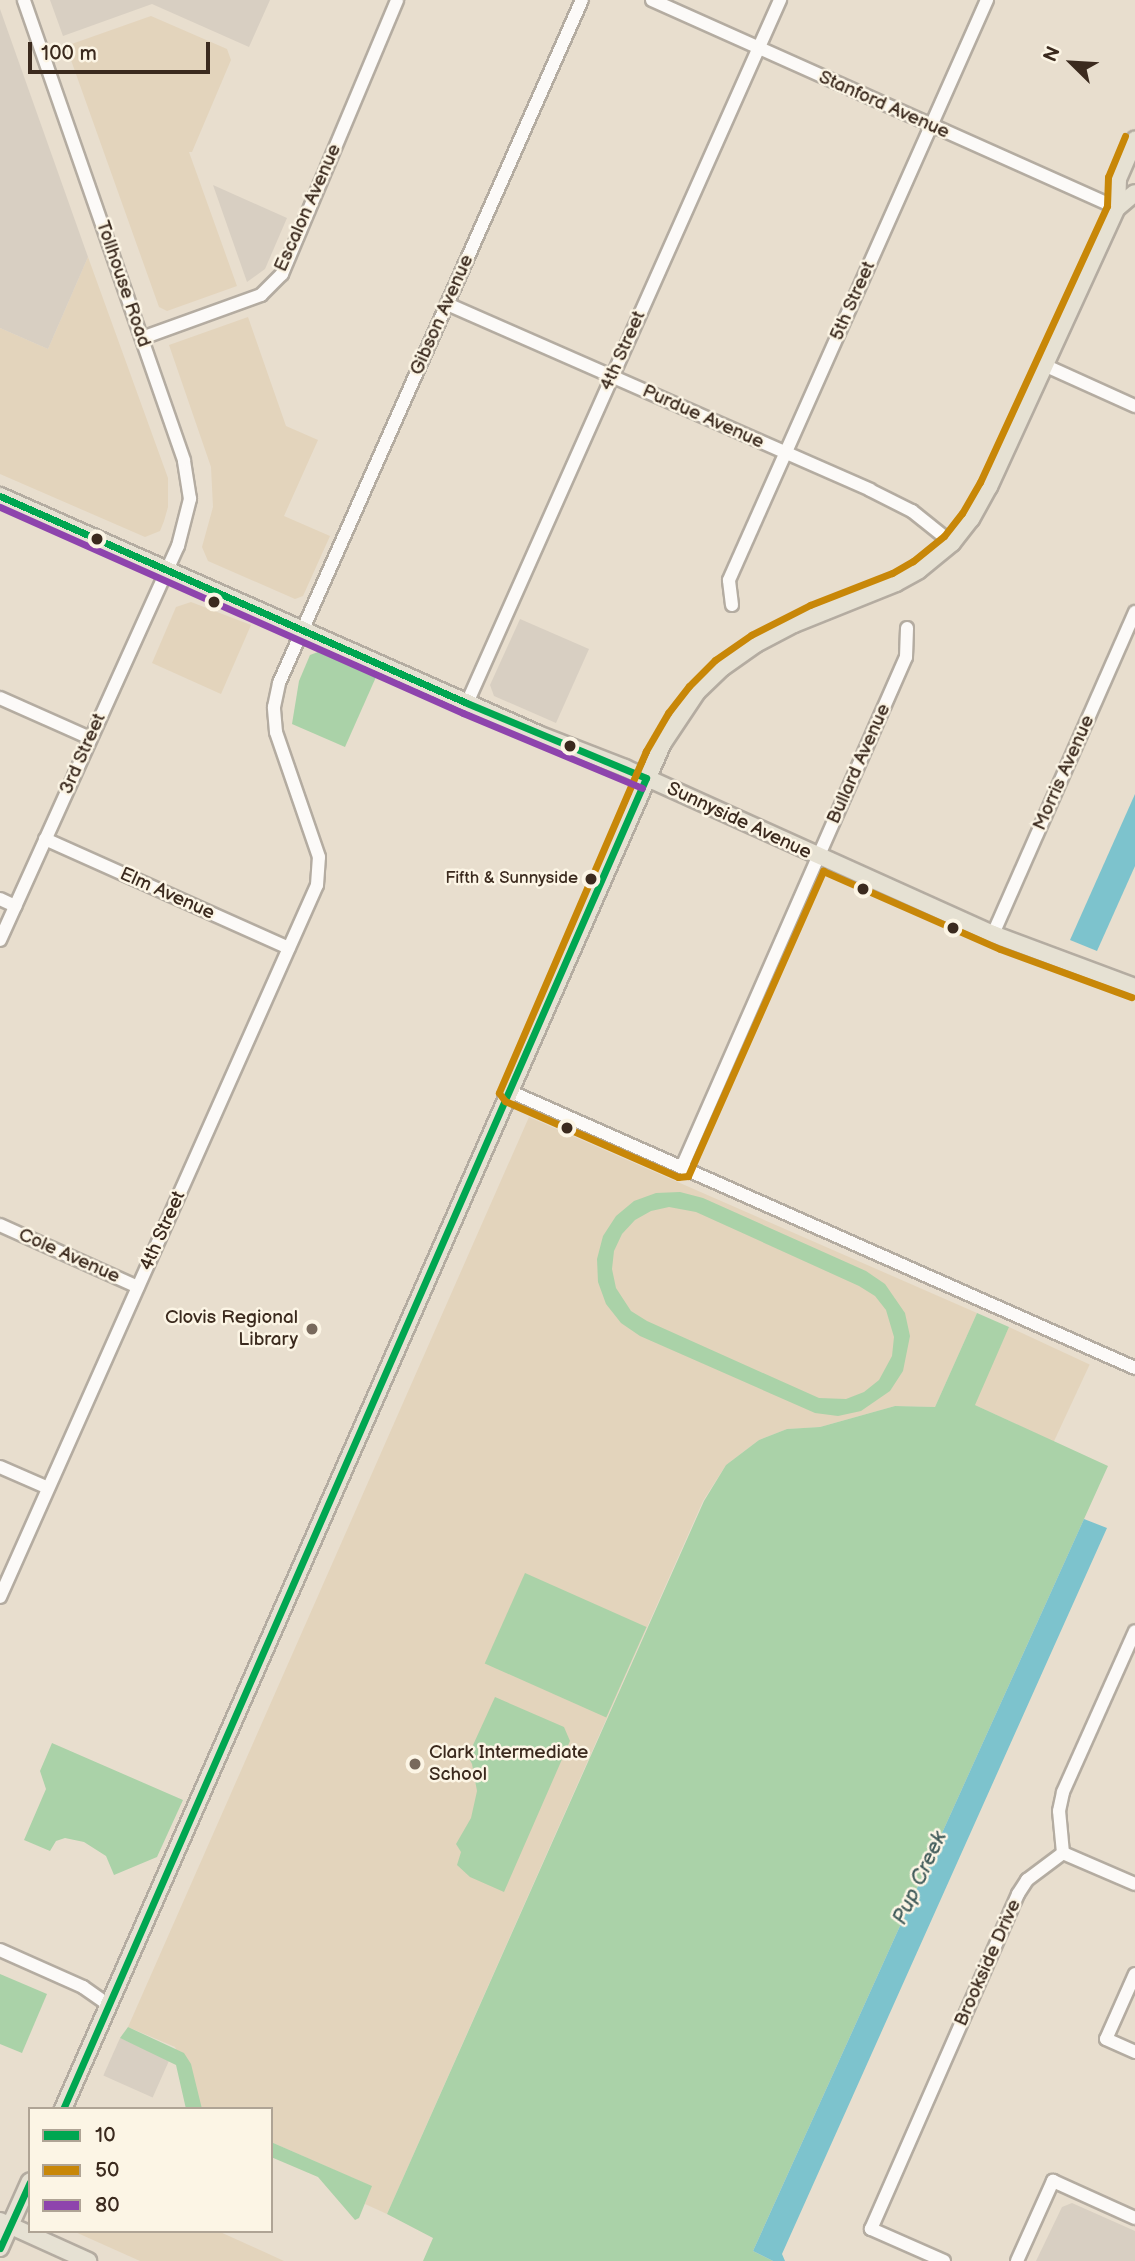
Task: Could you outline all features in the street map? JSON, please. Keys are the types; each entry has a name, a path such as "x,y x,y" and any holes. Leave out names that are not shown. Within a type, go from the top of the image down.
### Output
{"main road":[{"path":"64,2107 646,778 677,718 722,668 756,644 794,624 896,583 919,570 952,543 971,519 989,487 1117,208 1118,179 1135,140"},
{"path":"1117,208 1135,193"},
{"name":"Sunnyside Avenue","path":"0,496 467,703 646,778 993,934 1135,987"},
{"path":"0,2248 5,2223 28,2184"},
{"path":"5,2223 88,2261"}],"street":[{"name":"Tollhouse Road","path":"24,0 184,460 188,484 187,518 167,570"},
{"name":"Escalon Avenue","path":"142,338 261,295 282,274 397,0"},
{"name":"Gibson Avenue","path":"302,630 582,0"},
{"name":"Stanford Avenue","path":"652,0 1117,208"},
{"name":"4th Street","path":"467,703 780,0"},
{"name":"5th Street","path":"732,605 729,580 987,0"},
{"name":"Purdue Avenue","path":"447,304 912,511 952,543"},
{"path":"1044,365 1135,406"},
{"name":"3rd Street","path":"0,940 167,570"},
{"name":"Morris Avenue","path":"993,934 1135,612"},
{"name":"Bullard Avenue","path":"682,1167 906,657 907,628"},
{"name":"4th Street","path":"0,1597 317,885 320,863 275,723 279,683 302,630"},
{"path":"0,698 90,738"},
{"name":"Elm Avenue","path":"46,839 289,948"},
{"path":"0,899 15,906"},
{"path":"509,1091 1135,1368"},
{"name":"Cole Avenue","path":"0,1224 138,1287"},
{"path":"0,1467 48,1488"},
{"path":"1135,1631 1063,1792 1059,1811 1063,1853 1135,1884"},
{"name":"Brookside Drive","path":"944,2261 871,2229 1018,1894 1027,1880 1063,1853"},
{"path":"0,1950 83,1987 109,2005"},
{"path":"1135,1974 1106,2039 1135,2052"},
{"path":"1017,2261 1053,2181 1135,2218"}],"shaded area":[{"path":"50,0 270,0 249,47 152,4 63,36"},
{"path":"0,9 88,257 48,349 0,328"},
{"path":"151,16 227,49 231,60 192,152 189,152 237,286 167,311 159,307 66,46"},
{"path":"213,185 287,218 265,269 247,282"},
{"path":"88,257 168,478 168,507 164,521 160,531 145,537 0,474 0,328 48,349"},
{"path":"248,317 286,426 318,440 284,516 330,536 303,596 295,599 208,561 202,547 213,507 211,467 169,345"},
{"path":"191,602 251,625 221,694 152,663 176,607"},
{"path":"520,619 589,649 556,723 494,696 490,685"},
{"name":"Clark Intermediate School","path":"529,1117 977,1313 935,1407 895,1406 820,1427 787,1429 759,1440 726,1465 703,1501 387,2214 365,2204 371,2186 273,2143 273,2107 201,2107 175,2047 128,2027"},
{"path":"1009,1327 1090,1365 1054,1442 973,1404"},
{"path":"120,2038 169,2060 153,2097 103,2075"},
{"path":"1072,2203 1135,2231 1135,2261 1036,2261 1062,2207"},
{"path":"77,2233 222,2233 284,2261 140,2261"}],"green space":[{"path":"318,652 376,677 345,747 292,724 299,681 310,655"},
{"path":"680,1192 703,1198 866,1271 885,1284 905,1313 910,1336 903,1371 890,1391 861,1411 838,1416 815,1413 640,1336 621,1323 606,1304 598,1282 597,1259 603,1236 616,1216 634,1201 656,1193","holes":["669,1207 696,1212 859,1286 875,1296 886,1310 894,1337 892,1356 879,1380 864,1392 846,1399 819,1398 647,1321 631,1311 616,1288 612,1269 614,1251 622,1234 635,1220 651,1211"]},
{"path":"977,1313 1009,1327 975,1405 1108,1466 753,2251 773,2261 423,2261 433,2238 387,2214 704,1501 726,1465 759,1440 787,1429 820,1427 895,1406 935,1407"},
{"path":"525,1573 647,1627 606,1718 485,1663"},
{"path":"495,1697 564,1727 570,1741 504,1892 470,1877 457,1865 461,1852 456,1844 471,1818 477,1791 468,1756"},
{"path":"52,1743 183,1800 157,1857 114,1875 106,1856 84,1842 65,1838 56,1841 50,1851 24,1840 46,1789 40,1771"},
{"path":"0,1974 47,1994 22,2053 0,2044"},
{"path":"128,2027 184,2053 191,2064 202,2107 186,2107 176,2065 120,2038"},
{"path":"273,2143 372,2186 359,2218 355,2220 318,2177 273,2158"}],"water":[{"path":"1135,794 1135,866 1097,951 1070,940"},
{"path":"1084,1519 1107,1528 782,2254 785,2261 773,2261 753,2251"}],"transit line":[{"name":"50","path":"1125,136 1108,177 1107,206 980,482 962,513 944,536 913,561 892,573 810,605 751,635 715,660 689,686 668,713 646,751 499,1093 505,1101 678,1177 688,1176 823,871 1000,949 1131,997"},
{"name":"10","path":"0,496 467,703 646,778 64,2107"},
{"name":"80","path":"0,507 463,713 642,788"},
{"name":"10","path":"0,2248 28,2186"}],"place":[{"name":"Fifth & Sunnyside","path":"591,879"},
{"name":"Clovis Regional Library","path":"312,1329"},
{"name":"Clark Intermediate School","path":"415,1764"}],"water label":[{"name":"Pup Creek","path":"920,1878"}]}
